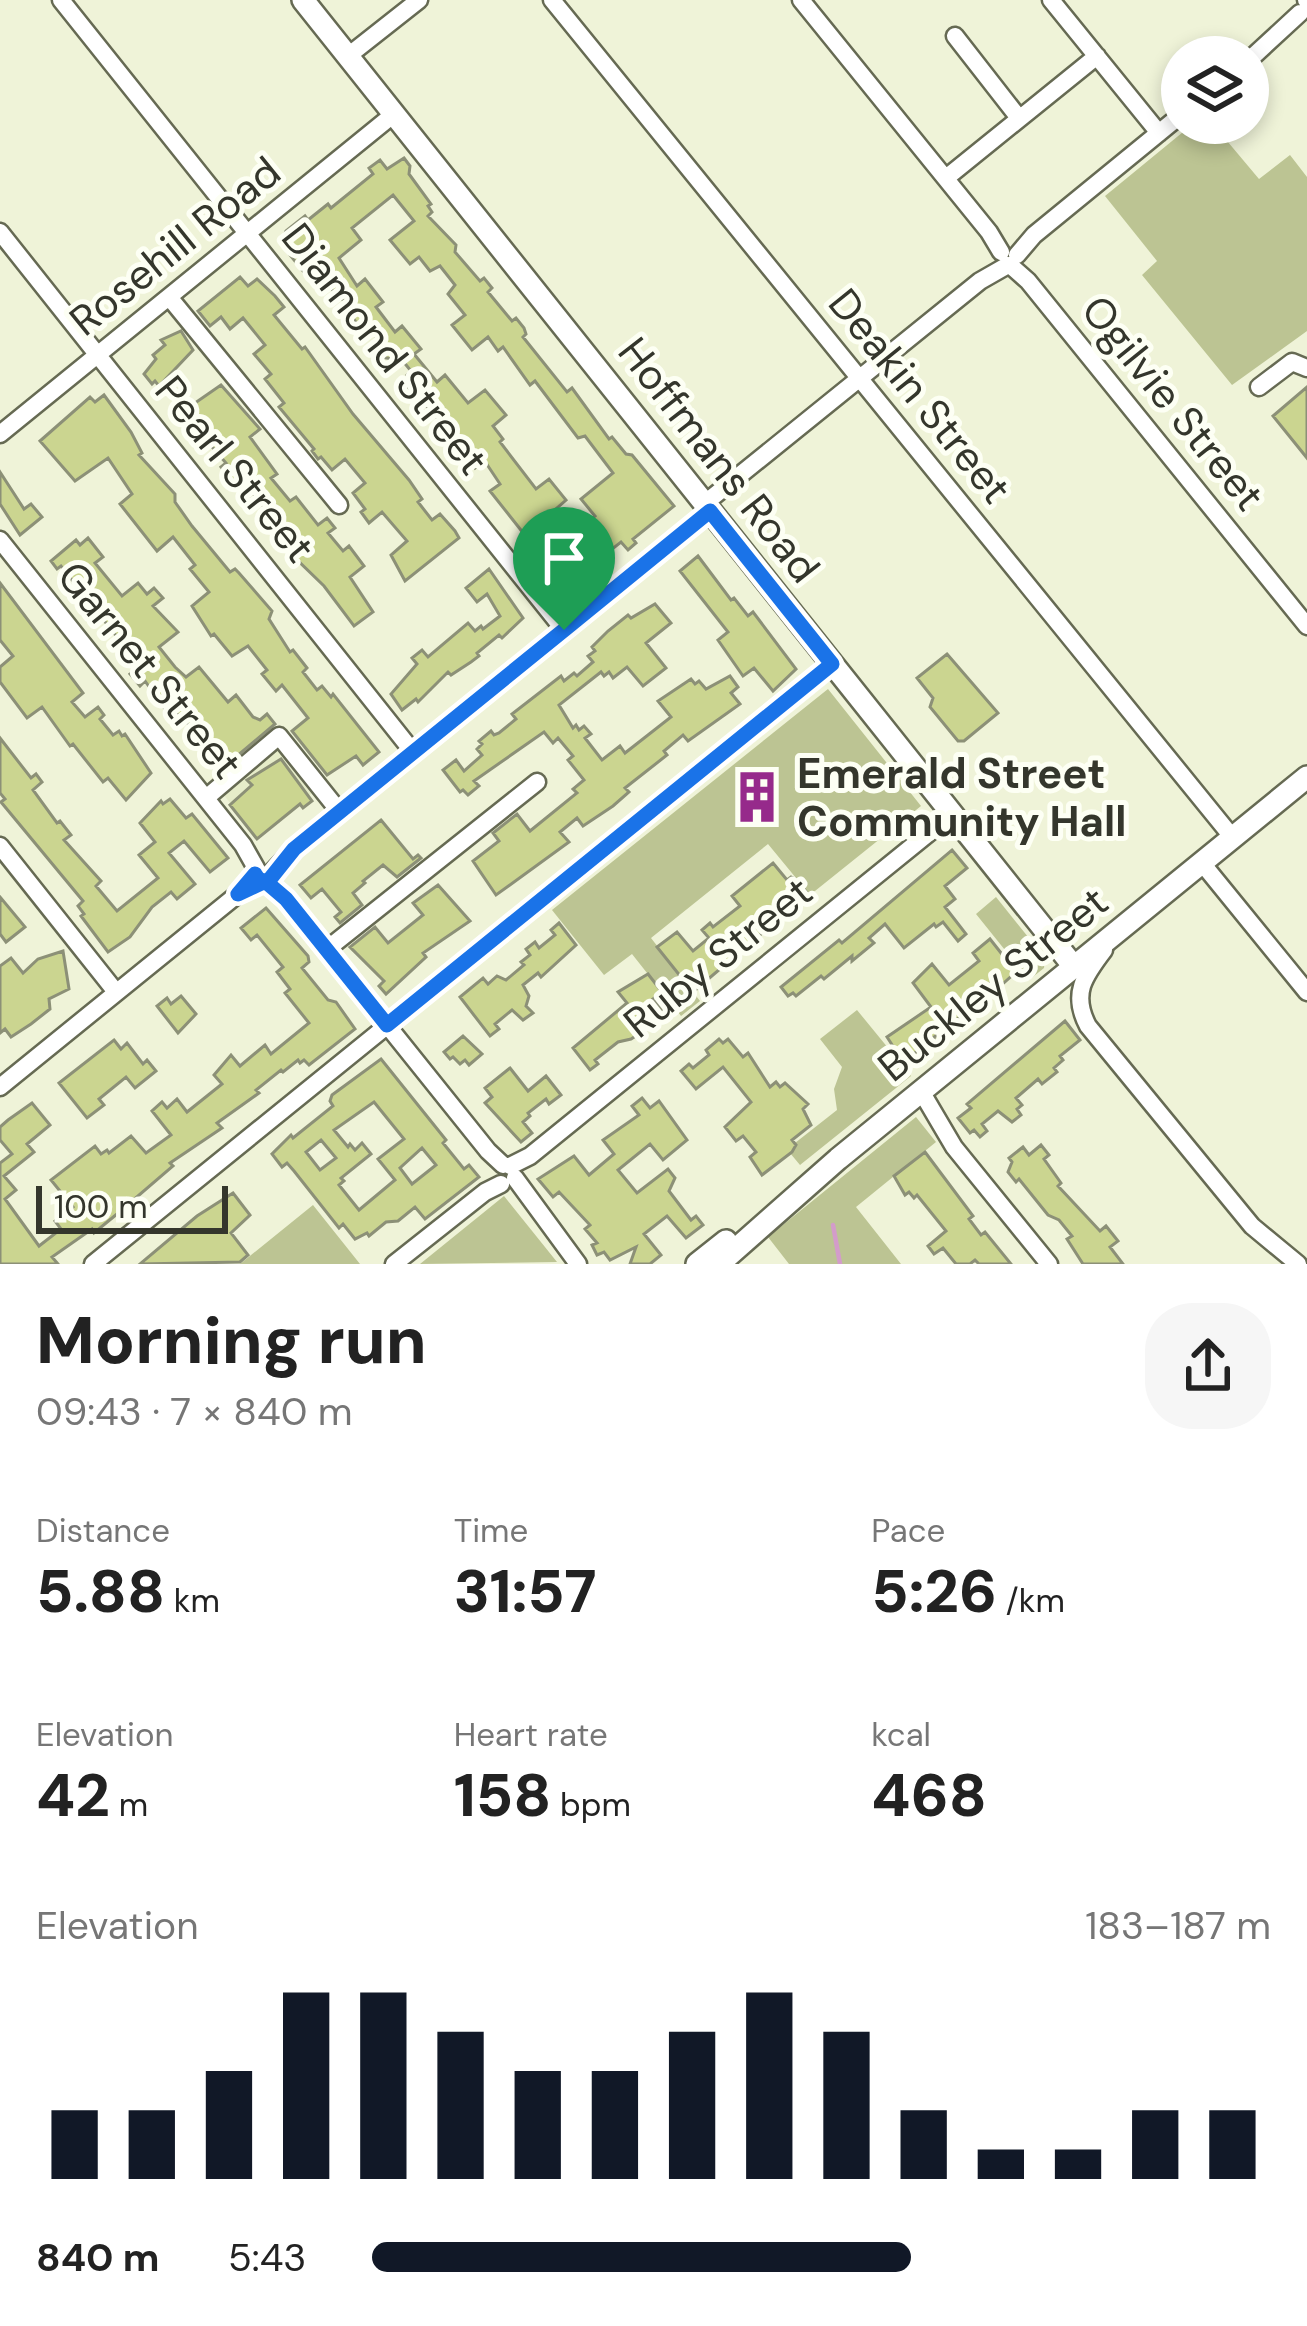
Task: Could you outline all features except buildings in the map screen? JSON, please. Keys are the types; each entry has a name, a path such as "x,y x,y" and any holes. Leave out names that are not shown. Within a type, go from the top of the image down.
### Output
{"main road":[{"name":"Hoffmans Road","path":"303,0 1075,968"},
{"name":"Buckley Street","path":"719,1264 921,1091 1307,777"},
{"name":"Buckley Street","path":"698,1264 838,1160"}],"street":[{"name":"Diamond Street","path":"61,0 564,630"},
{"path":"348,56 419,0"},
{"name":"Deakin Street","path":"552,0 1233,838"},
{"name":"Ogilvie Street","path":"801,0 1307,626"},
{"path":"0,1087 564,630 859,378 1160,133 1051,0"},
{"path":"1269,44 1304,8"},
{"path":"955,36 1019,118"},
{"path":"946,178 1096,56"},
{"name":"Rosehill Road","path":"0,434 394,114"},
{"name":"Pearl Street","path":"0,232 413,752"},
{"path":"169,297 339,505"},
{"path":"1259,387 1292,362 1307,368"},
{"name":"Garnet Street","path":"0,540 488,1151 503,1177 578,1264"},
{"path":"93,1264 832,664"},
{"path":"206,798 280,736 339,811"},
{"path":"326,950 537,782"},
{"name":"Ruby Street","path":"394,1264 952,814"},
{"path":"0,846 116,992"},
{"path":"1202,863 1307,992"},
{"path":"1115,935 1081,986 1079,1004 1088,1025 1252,1226 1298,1264"},
{"path":"921,1091 948,1135 1049,1264"}],"shaded area":[{"path":"1168,144 1230,144 1259,179 1290,155 1307,177 1307,331 1232,385 1142,275 1157,261 1105,196"},
{"path":"828,689 921,806 810,895 768,844 651,938 700,1001 681,1016 632,954 604,975 552,910"},
{"path":"280,743 317,789 257,838 220,790"},
{"path":"996,897 1045,958 1044,968 1029,980 976,914"},
{"path":"857,1010 911,1076 800,1165 790,1153 795,1143 837,1110 834,1089 842,1067 820,1039"},
{"path":"916,1117 936,1142 856,1207 901,1264 789,1264 768,1237"},
{"path":"504,1196 557,1262 420,1264"},
{"path":"313,1205 360,1264 240,1264"}],"waterway":[{"path":"833,1225 840,1264"}],"place":[{"name":"Emerald Street Community Hall","path":"757,797"}],"route":[{"path":"564,630 294,849 270,879 262,881 238,894 255,874 258,878 262,881 265,881 286,899 387,1025 832,664 710,511 564,630"}]}
